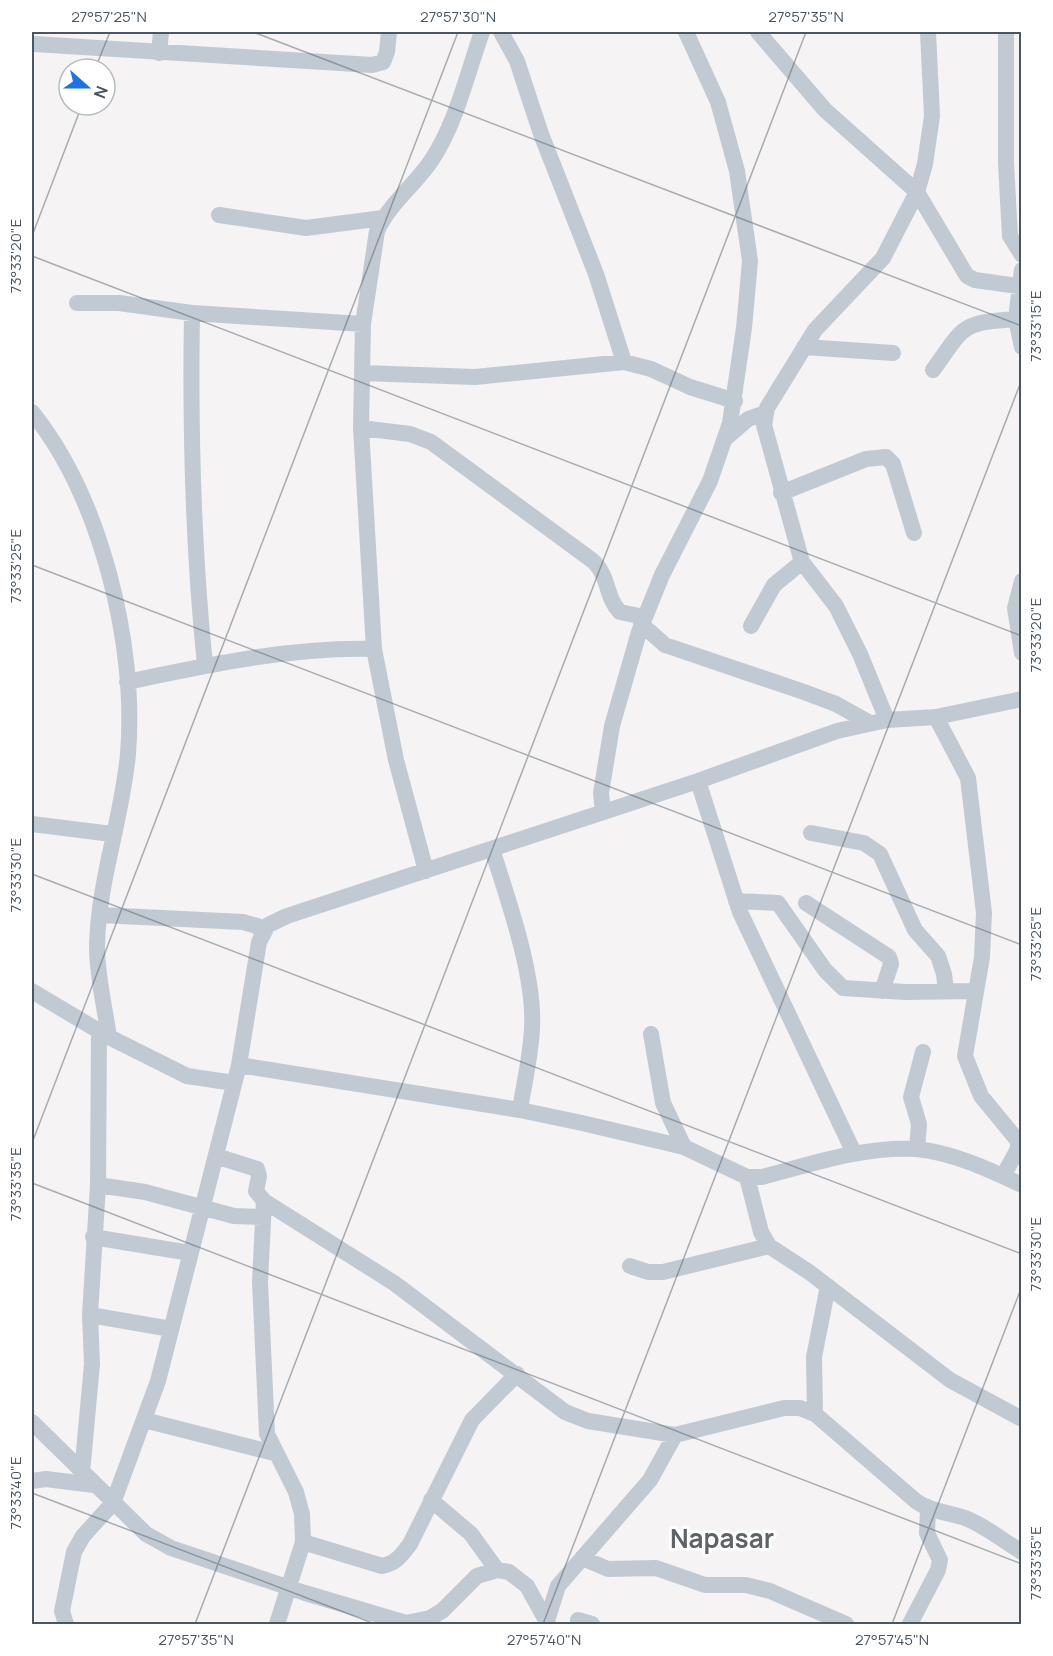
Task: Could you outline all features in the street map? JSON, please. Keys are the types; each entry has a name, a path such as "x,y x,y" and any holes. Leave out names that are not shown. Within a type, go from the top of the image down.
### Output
{"street":[{"path":"159,53 160,32"},
{"path":"34,44 372,65 382,62 387,52 389,32"},
{"path":"426,871 396,760 374,649 361,428 363,324 374,243 383,218 422,173 435,153 482,32"},
{"path":"501,32 517,61 541,134 596,274 624,362"},
{"path":"603,812 601,793 612,726 643,621 662,575 710,481 724,441 735,401 748,291 749,247 737,171 726,126 686,32"},
{"path":"758,32 825,110 917,192 967,276 975,280 1020,278 1016,320 1022,347"},
{"path":"887,720 860,654 836,606 802,562 764,425 765,413 804,347 830,312 883,258 917,192 925,164 932,116 928,32"},
{"path":"1006,32 1006,164 1010,236 1022,255"},
{"path":"219,215 306,228 383,218"},
{"path":"77,303 118,303 192,314 363,324"},
{"path":"192,314 190,418 198,600 205,665"},
{"path":"933,370 968,326 980,322 1016,320"},
{"path":"804,347 893,353"},
{"path":"362,373 476,377 624,362 651,369 690,387 735,401"},
{"path":"32,412 69,466 113,582 127,682 128,757 112,834 101,915 98,960 104,1034 90,1315 92,1364 82,1473"},
{"path":"724,441 748,419 765,413"},
{"path":"361,428 410,434 431,442 593,561 606,577 612,599 620,612 643,621 665,645 836,704 868,722"},
{"path":"781,493 866,459 886,457 893,464 914,533"},
{"path":"751,626 774,585 802,562"},
{"path":"1022,581 1015,608 1022,652"},
{"path":"127,682 205,665 314,650 374,649"},
{"path":"66,1624 62,1611 74,1552 82,1536 113,1503 158,1381 239,1065 257,953 268,926 276,920 698,781 837,731 868,722 936,717 1022,699"},
{"path":"936,717 961,762 971,794 985,933 965,1056 981,1096 1018,1141 1018,1149 1003,1176"},
{"path":"698,781 736,901 854,1153"},
{"path":"32,825 112,834"},
{"path":"811,832 864,843 880,854 915,930 938,956 944,974 946,991"},
{"path":"492,849 517,928 530,996 532,1027 520,1110"},
{"path":"736,901 778,903 838,985 882,991 976,991"},
{"path":"806,903 889,957 891,964 882,991"},
{"path":"101,915 243,922 257,926 263,934"},
{"path":"32,991 104,1034 187,1076 234,1083"},
{"path":"651,1034 663,1103 684,1147"},
{"path":"917,1149 919,1124 910,1097 922,1052"},
{"path":"239,1065 520,1110 684,1147 747,1177 762,1177 854,1153 917,1149 939,1153 1022,1185"},
{"path":"216,1156 257,1169 259,1176 256,1191 264,1209 260,1282 267,1434 296,1492 302,1514 303,1542 277,1624"},
{"path":"747,1177 761,1232 769,1245 828,1286 950,1380 1020,1414"},
{"path":"98,1185 145,1192 234,1216 264,1209 394,1283 565,1412 588,1421 675,1435 784,1408 800,1408 815,1414 928,1509 964,1518 1022,1552"},
{"path":"93,1237 190,1253"},
{"path":"630,1266 648,1272 663,1272 769,1245"},
{"path":"815,1414 815,1348 828,1286"},
{"path":"90,1315 171,1329"},
{"path":"303,1542 381,1566 392,1564 400,1558 410,1544 472,1420 517,1374"},
{"path":"144,1420 274,1452"},
{"path":"32,1422 146,1534 171,1548 288,1587 412,1623 430,1618 442,1611 477,1576 497,1569 509,1572 527,1587 547,1624"},
{"path":"547,1624 558,1586 650,1480 675,1435"},
{"path":"32,1480 46,1479 94,1485"},
{"path":"431,1500 471,1534 497,1569"},
{"path":"910,1624 938,1570 939,1560 927,1533 928,1509"},
{"path":"582,1558 608,1569 656,1568 705,1585 746,1585 770,1591 846,1624"}],"district":[{"name":"Napasar","path":"722,1539"}]}
